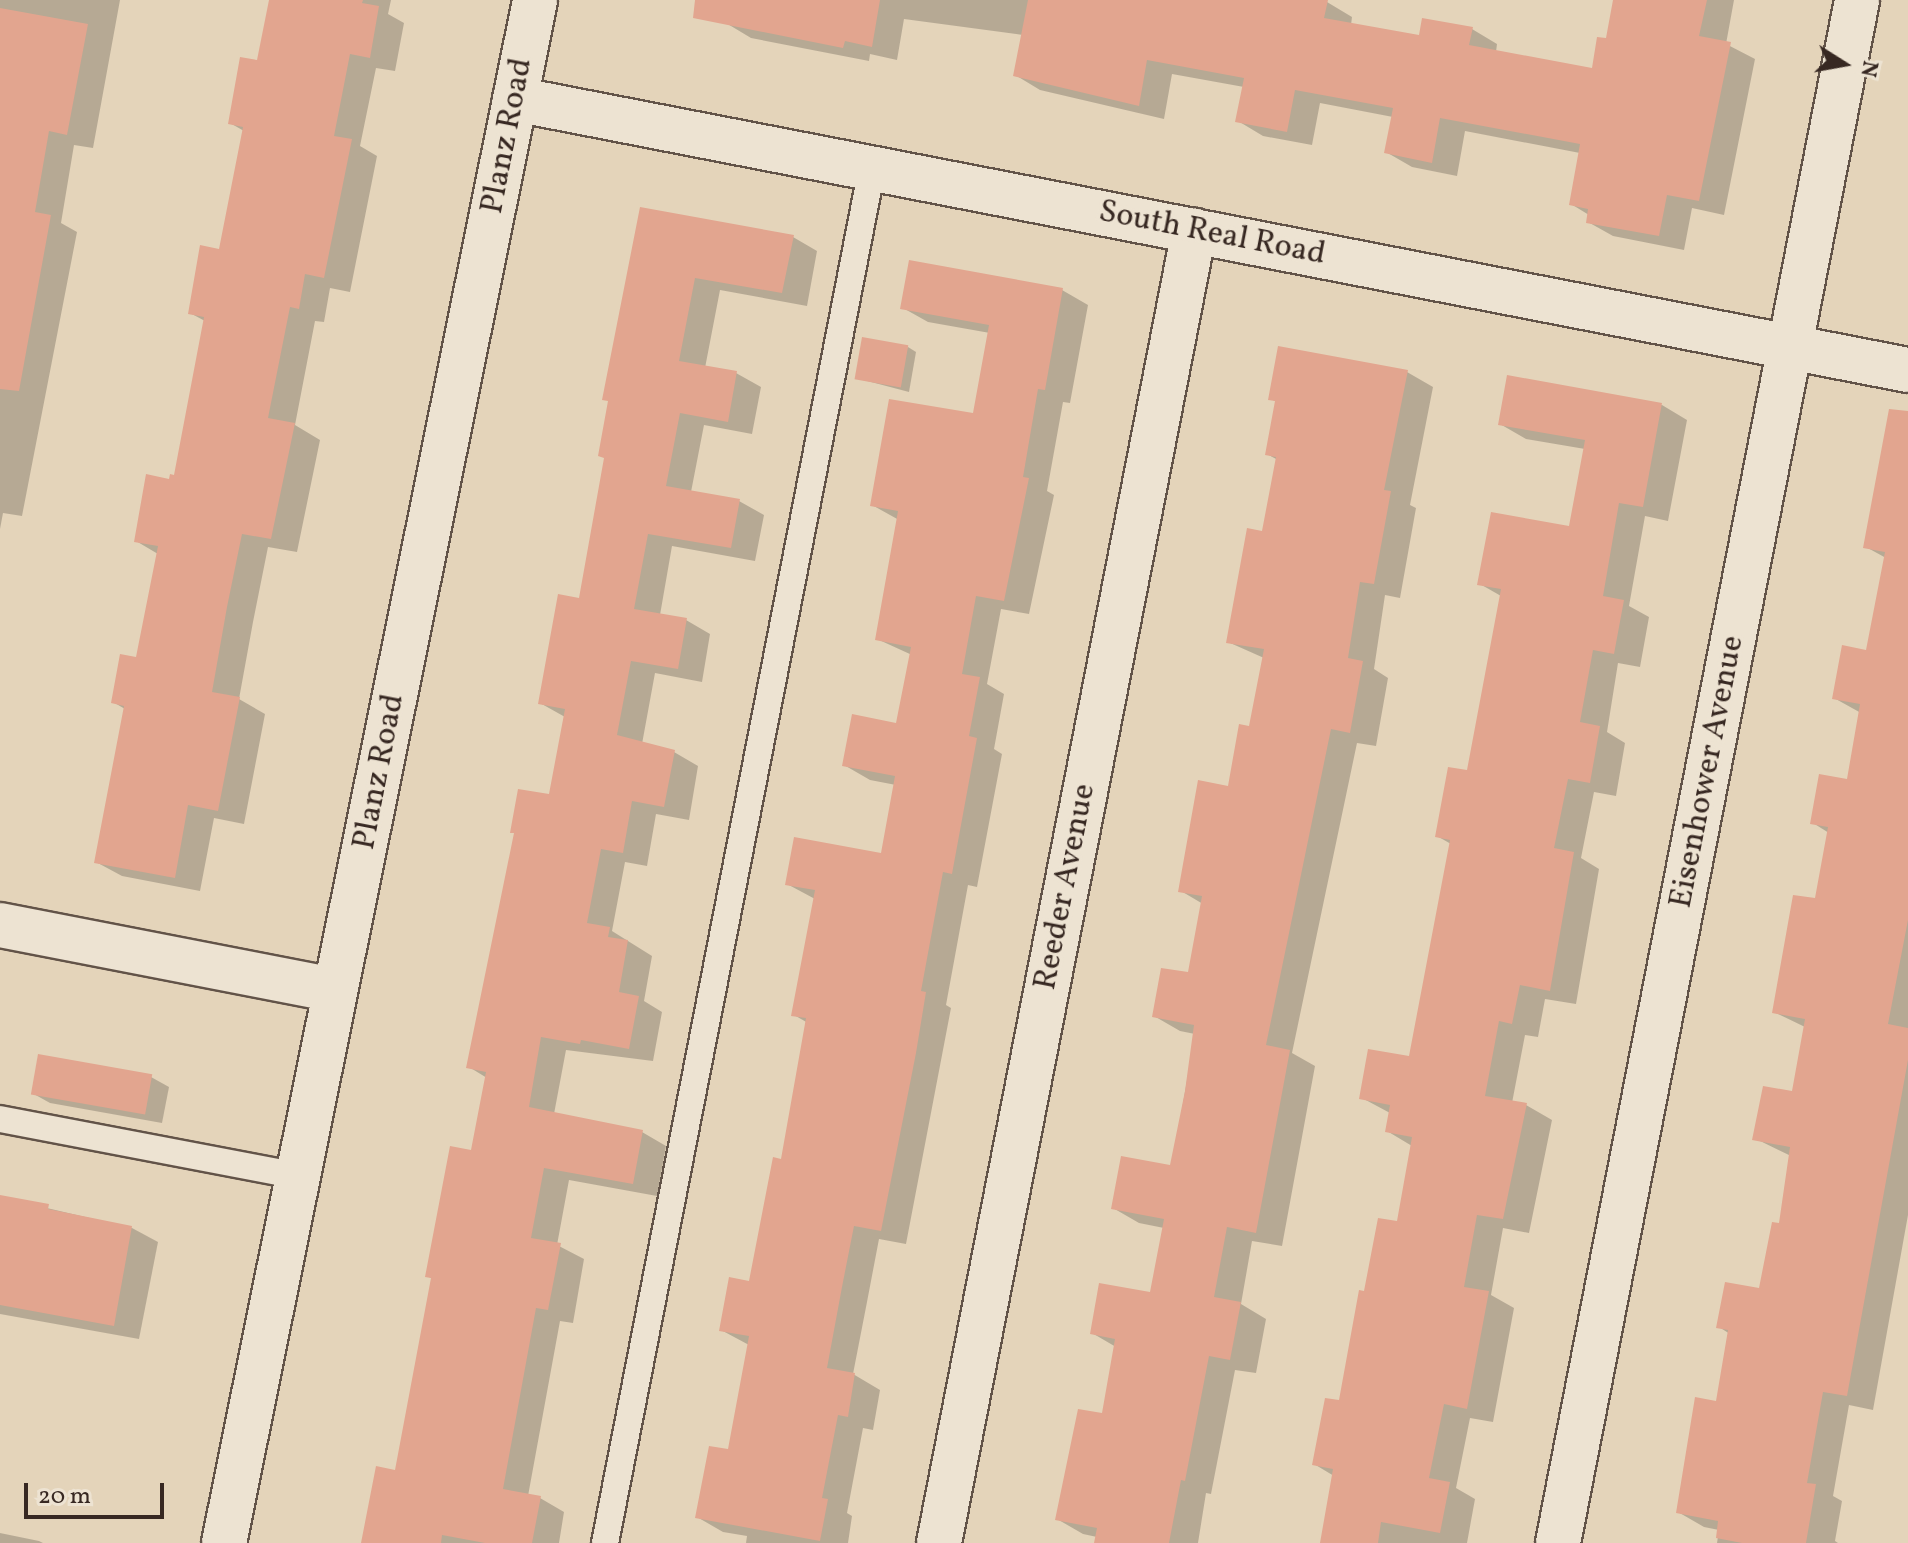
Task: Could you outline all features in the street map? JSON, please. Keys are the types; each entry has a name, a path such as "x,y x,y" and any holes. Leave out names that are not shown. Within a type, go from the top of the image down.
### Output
{"street":[{"name":"Planz Road","path":"224,1543 535,0"},
{"name":"Eisenhower Avenue","path":"1558,1543 1857,0"},
{"name":"South Real Road","path":"515,99 1908,370"},
{"name":"Reeder Avenue","path":"939,1543 1194,231"},
{"path":"0,925 335,990"}],"lane":[{"path":"605,1543 872,168"},
{"path":"0,1119 298,1176"}],"building":[{"path":"269,0 363,0 362,3 379,6 370,58 350,54 334,136 352,139 324,278 305,274 299,309 290,307 268,418 295,423 271,539 242,534 227,607 212,692 240,697 218,811 188,805 175,878 94,863 124,706 111,703 120,654 136,657 158,546 134,542 146,474 169,479 170,474 174,475 204,317 188,314 200,245 219,249 243,127 228,124 240,57 257,60"},
{"path":"695,0 880,0 872,47 845,41 843,48 693,18"},
{"path":"1028,0 1328,0 1324,18 1419,35 1422,18 1473,27 1469,45 1592,68 1597,37 1606,38 1613,0 1707,0 1699,36 1731,42 1699,201 1667,195 1659,236 1586,223 1588,209 1569,205 1580,144 1440,118 1432,163 1384,153 1393,108 1295,90 1287,132 1235,122 1244,78 1147,60 1139,106 1013,76"},
{"path":"0,8 88,24 67,135 49,131 35,212 51,215 19,391 0,389"},
{"path":"640,207 794,235 782,293 695,278 679,361 737,371 728,422 680,413 666,486 740,499 731,548 648,534 634,609 687,618 678,669 631,661 617,735 675,750 664,807 632,801 623,853 601,849 587,923 610,927 608,937 628,940 619,992 639,996 629,1049 581,1040 580,1044 541,1037 529,1107 643,1130 633,1184 544,1168 531,1238 561,1243 548,1310 536,1308 503,1489 541,1496 532,1543 485,1543 442,1535 441,1543 361,1543 376,1466 395,1470 431,1278 425,1277 450,1146 471,1150 486,1072 466,1068 514,833 510,833 518,789 549,794 565,709 538,704 558,594 579,598 604,458 598,456 608,401 602,400"},
{"path":"909,260 1063,288 1045,390 1038,389 1023,477 1029,478 1004,601 976,596 962,674 980,677 969,736 977,738 952,874 943,872 921,991 926,992 916,1053 881,1231 854,1226 842,1287 827,1368 855,1373 848,1417 838,1415 822,1498 828,1499 820,1541 695,1518 709,1446 728,1449 749,1336 719,1331 729,1277 749,1281 773,1157 781,1159 806,1018 791,1016 815,890 785,885 794,837 881,853 895,776 842,766 852,714 896,723 911,647 875,640 898,511 870,506 889,399 973,413 989,325 900,309"},
{"path":"862,337 908,345 901,388 855,379"},
{"path":"1278,346 1408,370 1384,490 1391,491 1374,584 1360,582 1348,658 1363,661 1350,733 1331,729 1266,1045 1290,1050 1256,1233 1227,1227 1214,1297 1241,1302 1230,1360 1209,1356 1185,1481 1181,1480 1169,1543 1094,1543 1097,1528 1055,1520 1078,1409 1102,1413 1115,1339 1090,1334 1099,1283 1150,1292 1164,1219 1111,1209 1121,1156 1170,1165 1185,1091 1194,1025 1152,1017 1161,968 1188,972 1202,896 1178,892 1198,780 1228,786 1239,724 1249,726 1264,649 1226,643 1247,528 1262,531 1276,457 1265,455 1275,401 1268,400"},
{"path":"1507,375 1662,403 1643,507 1619,503 1603,596 1624,600 1614,654 1593,650 1580,722 1600,726 1590,783 1568,779 1554,848 1574,852 1550,991 1520,985 1512,1024 1499,1021 1485,1096 1527,1103 1503,1219 1477,1215 1464,1287 1489,1291 1467,1409 1444,1404 1429,1478 1450,1482 1440,1533 1381,1522 1378,1543 1320,1543 1333,1469 1312,1465 1325,1398 1339,1400 1359,1290 1364,1291 1378,1218 1397,1221 1412,1137 1385,1132 1390,1105 1359,1099 1368,1049 1409,1056 1450,840 1435,837 1448,767 1467,770 1501,589 1477,585 1491,512 1569,526 1585,440 1498,425"},
{"path":"1889,409 1908,411 1908,920 1888,1024 1908,1028 1908,1060 1847,1396 1823,1392 1807,1483 1816,1484 1806,1543 1742,1543 1716,1538 1718,1521 1676,1513 1695,1397 1716,1401 1728,1330 1716,1328 1725,1282 1759,1288 1772,1222 1779,1223 1790,1147 1752,1140 1763,1086 1792,1091 1805,1019 1772,1013 1793,895 1815,898 1828,827 1810,824 1819,774 1847,779 1860,704 1832,699 1842,645 1866,650 1885,552 1863,548"},
{"path":"38,1054 152,1074 145,1115 31,1094"},
{"path":"0,1195 49,1204 48,1209 132,1226 114,1326 0,1305"}]}
